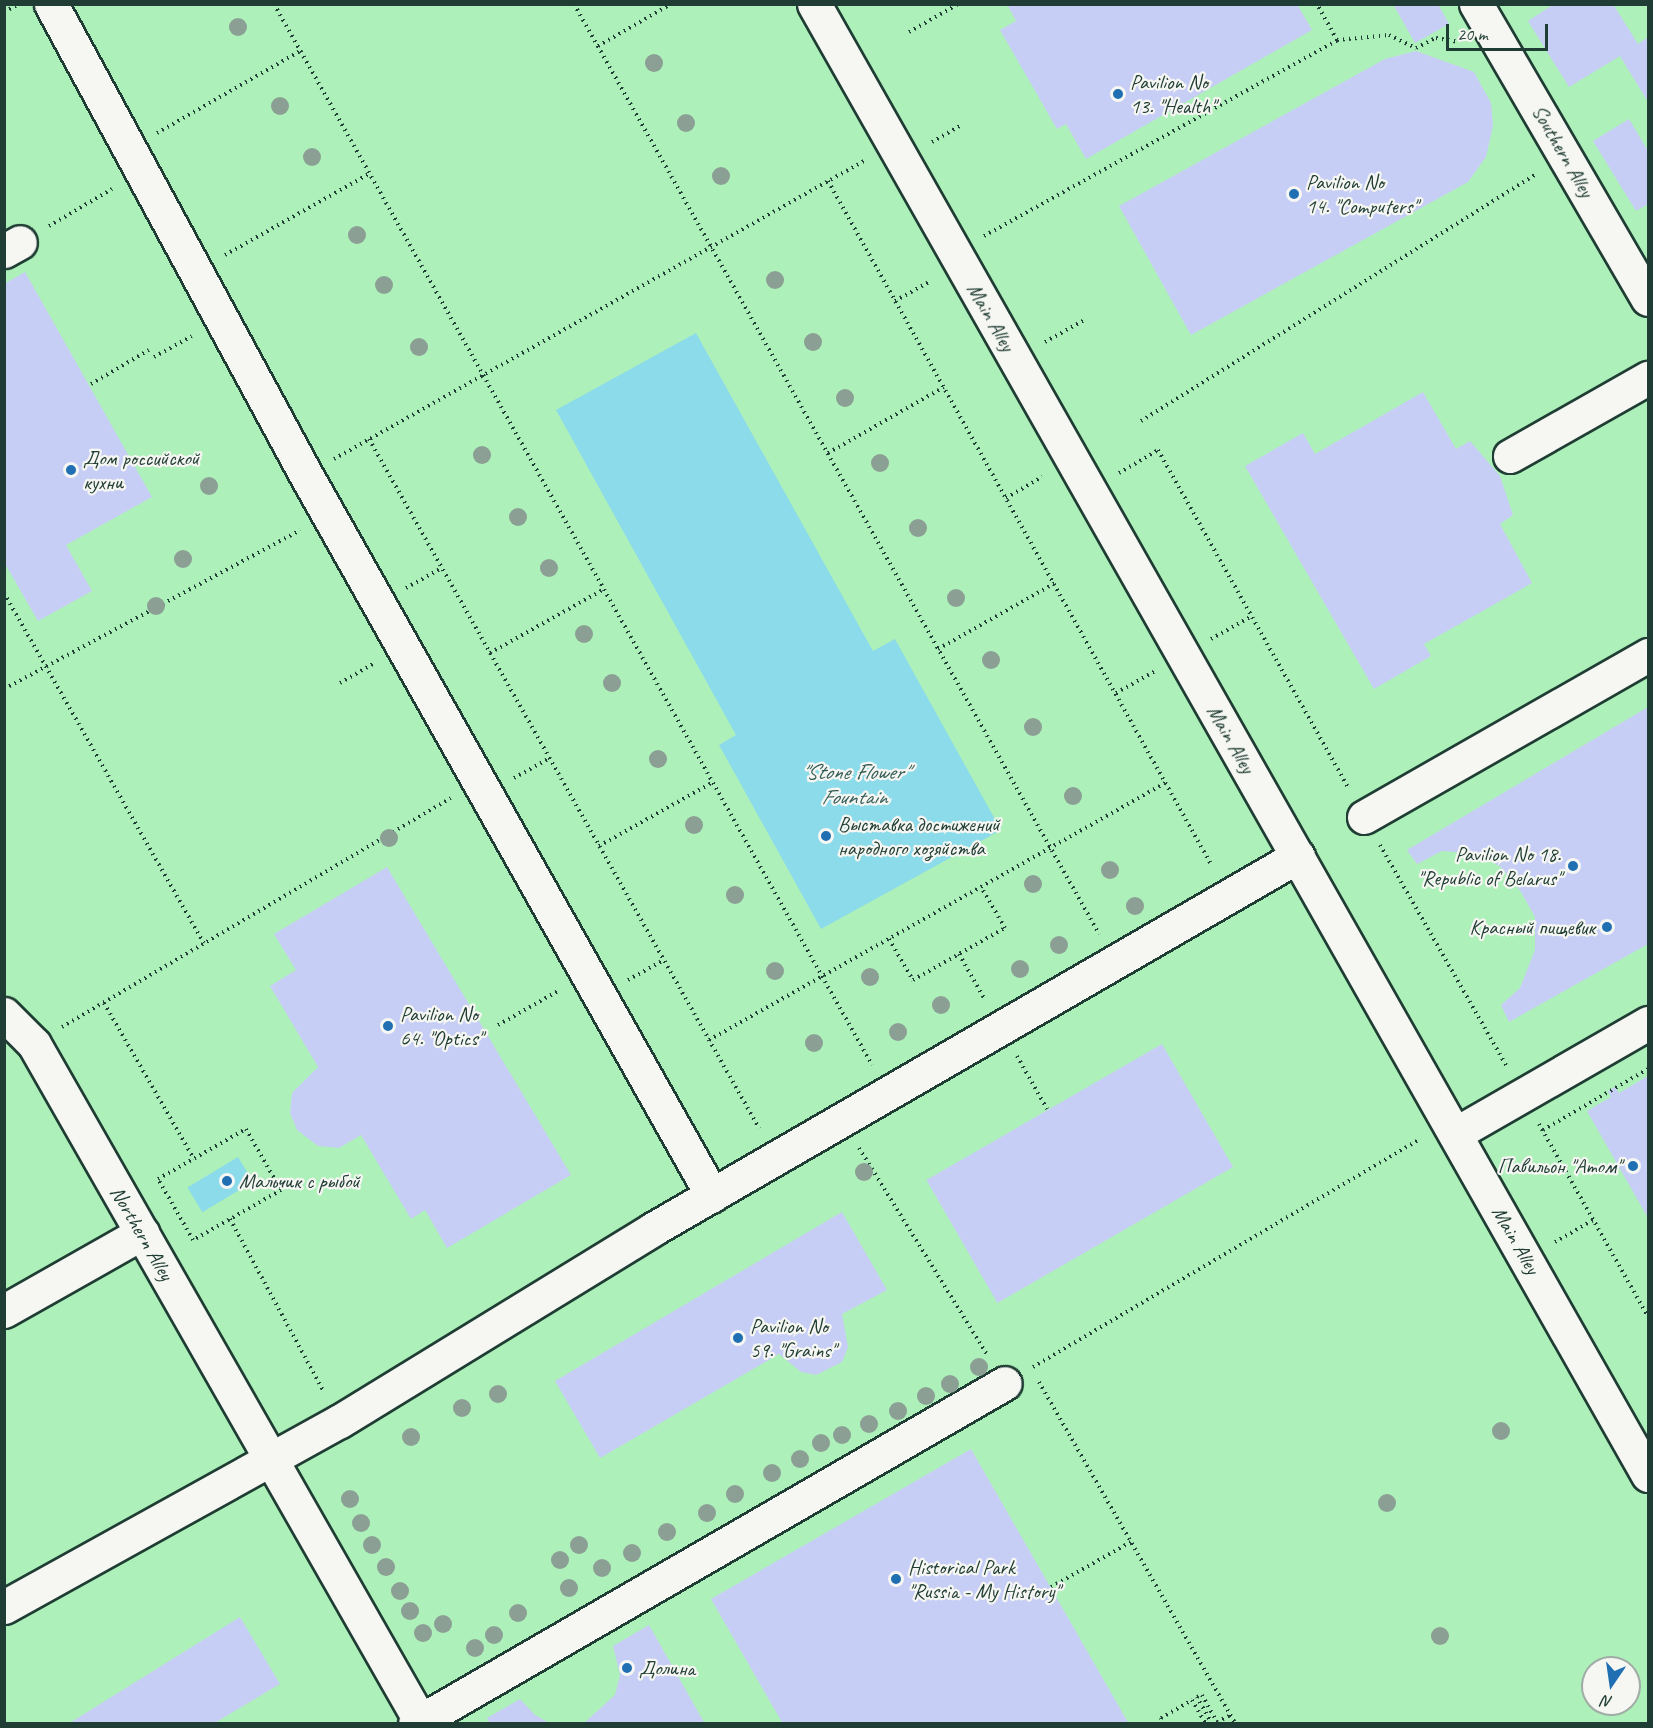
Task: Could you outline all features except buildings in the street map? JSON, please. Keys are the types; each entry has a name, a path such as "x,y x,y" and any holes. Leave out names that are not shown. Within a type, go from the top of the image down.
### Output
{"lane":[{"path":"51,4 306,475 712,1195"},
{"name":"Main Alley","path":"814,4 1648,1475"},
{"name":"Southern Alley","path":"1476,4 1648,299"},
{"path":"1510,456 1648,378"},
{"path":"1364,817 1648,655"},
{"path":"4,1607 340,1421 712,1195 1298,856"},
{"name":"Northern Alley","path":"4,1014 34,1044 419,1722"},
{"path":"1452,1128 1522,1095 1648,1023"},
{"path":"4,1311 142,1233"},
{"path":"419,1722 1018,1376"}],"path":[{"path":"4,12 17,4"},
{"path":"273,4 888,1093"},
{"path":"574,4 1115,962"},
{"path":"598,46 671,4"},
{"path":"909,32 958,4"},
{"path":"1317,4 1337,40"},
{"path":"896,302 958,258 1337,40 1389,35 1416,48 1436,38 1464,43"},
{"path":"12,247 300,51"},
{"path":"306,475 893,145"},
{"path":"1141,421 1566,156"},
{"path":"196,271 369,174"},
{"path":"828,182 1229,896"},
{"path":"154,357 222,320"},
{"path":"1015,359 1084,320"},
{"path":"92,384 149,350"},
{"path":"828,453 944,387"},
{"path":"369,439 776,1158"},
{"path":"1089,489 1158,450 1648,1317"},
{"path":"1006,498 1072,459"},
{"path":"4,689 328,514"},
{"path":"938,649 1055,583"},
{"path":"490,652 604,589"},
{"path":"4,593 204,943"},
{"path":"34,1044 479,782"},
{"path":"600,846 713,782"},
{"path":"709,1040 1167,782"},
{"path":"890,939 913,980 1005,928 981,887"},
{"path":"498,1025 588,975"},
{"path":"104,1003 194,1159"},
{"path":"1542,1130 1648,1069"},
{"path":"1612,1090 1615,1095"},
{"path":"841,1120 1131,1542 1236,1724"},
{"path":"1018,1376 1452,1128"},
{"path":"246,1129 281,1190 230,1219 193,1240 158,1179 246,1129"},
{"path":"230,1219 340,1421"},
{"path":"1526,1258 1593,1220"},
{"path":"1051,1587 1131,1542"},
{"path":"1212,1724 1197,1697 1202,1695 1217,1722 1231,1714"},
{"path":"1164,1724 1161,1718 1192,1700 1206,1724"}],"green space":[{"name":"Выставка достижений народного хозяйства","path":"5,5 1648,5 1648,1723 5,1724"}],"water":[{"name":"\"Stone Flower\" Fountain","path":"696,333 873,651 895,639 1001,830 821,929 719,745 736,735 556,410"},
{"path":"238,1157 253,1182 202,1212 187,1187"}],"place":[{"name":"Pavilion No 13. \"Health\"","path":"1118,94"},
{"name":"Pavilion No 14. \"Computers\"","path":"1294,194"},
{"name":"Дом российской кухни","path":"71,470"},
{"name":"Выставка достижений народного хозяйства","path":"826,836"},
{"name":"Pavilion No 18. \"Republic of Belarus\"","path":"1573,866"},
{"name":"Красный пищевик","path":"1607,927"},
{"name":"Pavilion No 64. \"Optics\"","path":"388,1026"},
{"name":"Павильон \"Атом\"","path":"1633,1166"},
{"name":"Мальчик с рыбой","path":"227,1181"},
{"name":"Pavilion No 59. \"Grains\"","path":"738,1338"},
{"name":"Historical Park \"Russia - My History\"","path":"896,1579"},
{"name":"Долина","path":"627,1668"}]}
